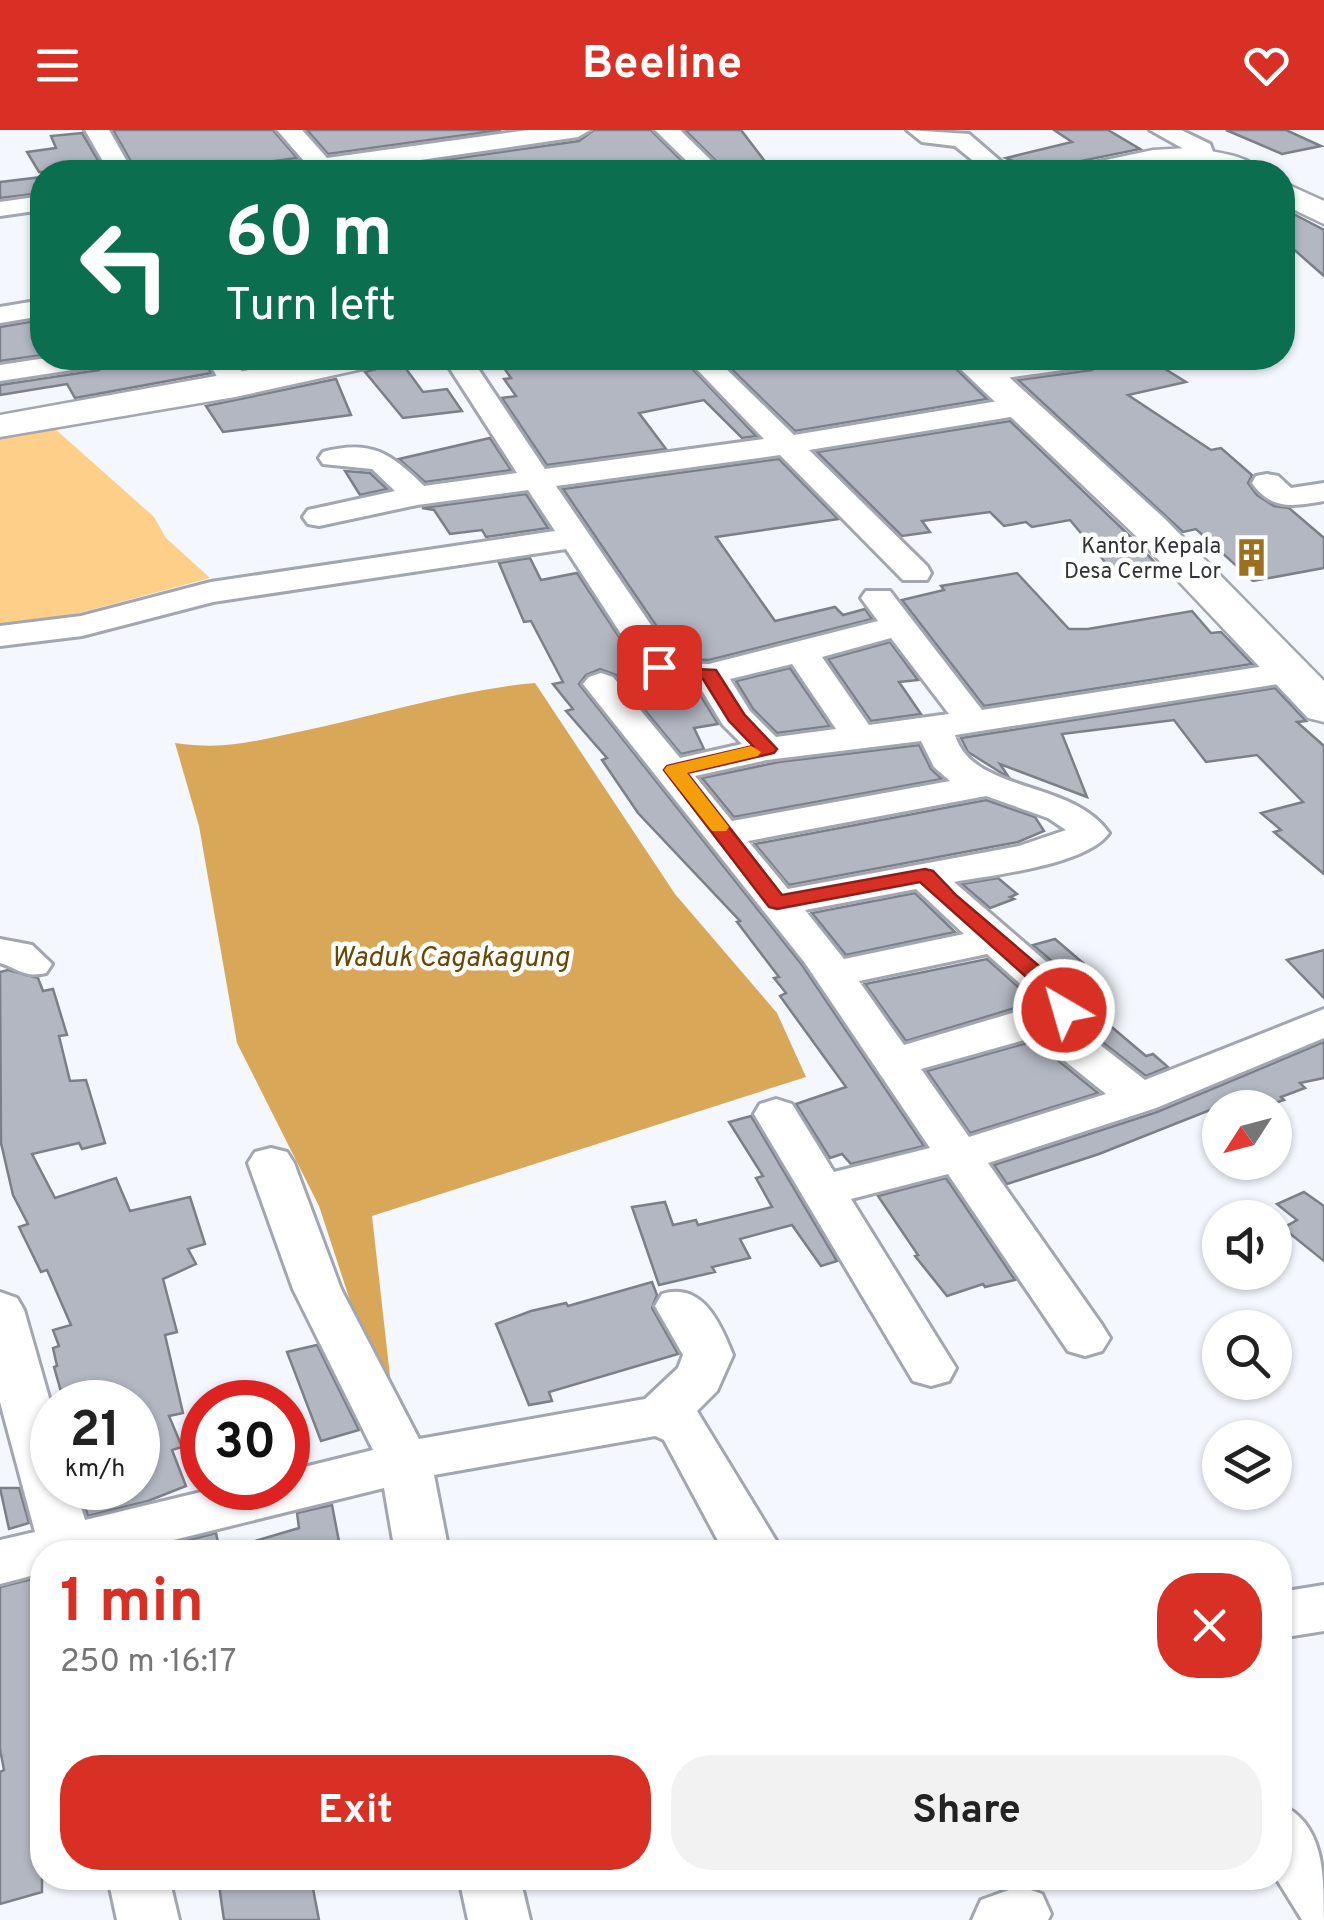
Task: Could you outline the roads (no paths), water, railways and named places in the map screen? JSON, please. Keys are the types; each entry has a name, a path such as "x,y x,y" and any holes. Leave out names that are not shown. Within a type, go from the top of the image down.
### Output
{"main road":[{"path":"1148,160 1166,156 1212,160"},
{"path":"1295,198 1324,214"},
{"path":"982,370 1312,691"},
{"path":"0,426 228,372"}],"street":[{"path":"97,130 115,160"},
{"path":"288,130 315,160"},
{"path":"366,160 476,137 578,130"},
{"path":"667,130 698,160"},
{"path":"919,130 933,138 961,139 986,160"},
{"path":"1162,130 1202,150 1203,157"},
{"path":"476,137 503,160"},
{"path":"0,209 30,205"},
{"path":"0,315 30,310"},
{"path":"0,373 30,368"},
{"path":"465,370 659,667 670,674 709,674 801,652 888,612 973,722"},
{"path":"712,370 915,573"},
{"path":"319,517 417,496 788,445 1022,406"},
{"path":"334,458 380,460 417,496"},
{"path":"1267,482 1285,498 1324,492"},
{"path":"0,636 82,626 211,592 575,538"},
{"path":"801,652 859,736"},
{"path":"709,674 736,717 767,749"},
{"path":"602,684 833,974 1085,1338"},
{"path":"674,770 767,749 859,736 1312,691"},
{"path":"777,902 1023,856 1067,845 1090,833 1063,813 962,772 947,760 935,727"},
{"path":"725,834 992,784"},
{"path":"894,1062 1042,1021 1064,1010 1064,999 925,875"},
{"path":"833,974 995,940"},
{"path":"1042,1021 1140,1098"},
{"path":"823,1190 960,1156 1140,1098 1324,1022"},
{"path":"776,1114 931,1368"},
{"path":"272,1163 316,1289 405,1461 420,1540"},
{"path":"101,1540 405,1461 659,1416 699,1378 708,1356 701,1337 679,1306"},
{"path":"0,1310 64,1540"},
{"path":"659,1416 682,1426 745,1540"},
{"path":"0,1562 30,1556"},
{"path":"1292,1613 1324,1608"},
{"path":"1292,1851 1324,1900"},
{"path":"142,1890 148,1920"},
{"path":"493,1890 499,1920"}],"water":[{"name":"Waduk Cagakagung","path":"535,683 675,894 777,1013 806,1077 372,1216 398,1447 319,1206 237,1043 199,826 175,743 208,746 251,742 446,697"}],"place":[{"name":"Kantor Kepala Desa Cerme Lor","path":"1251,558"}]}
